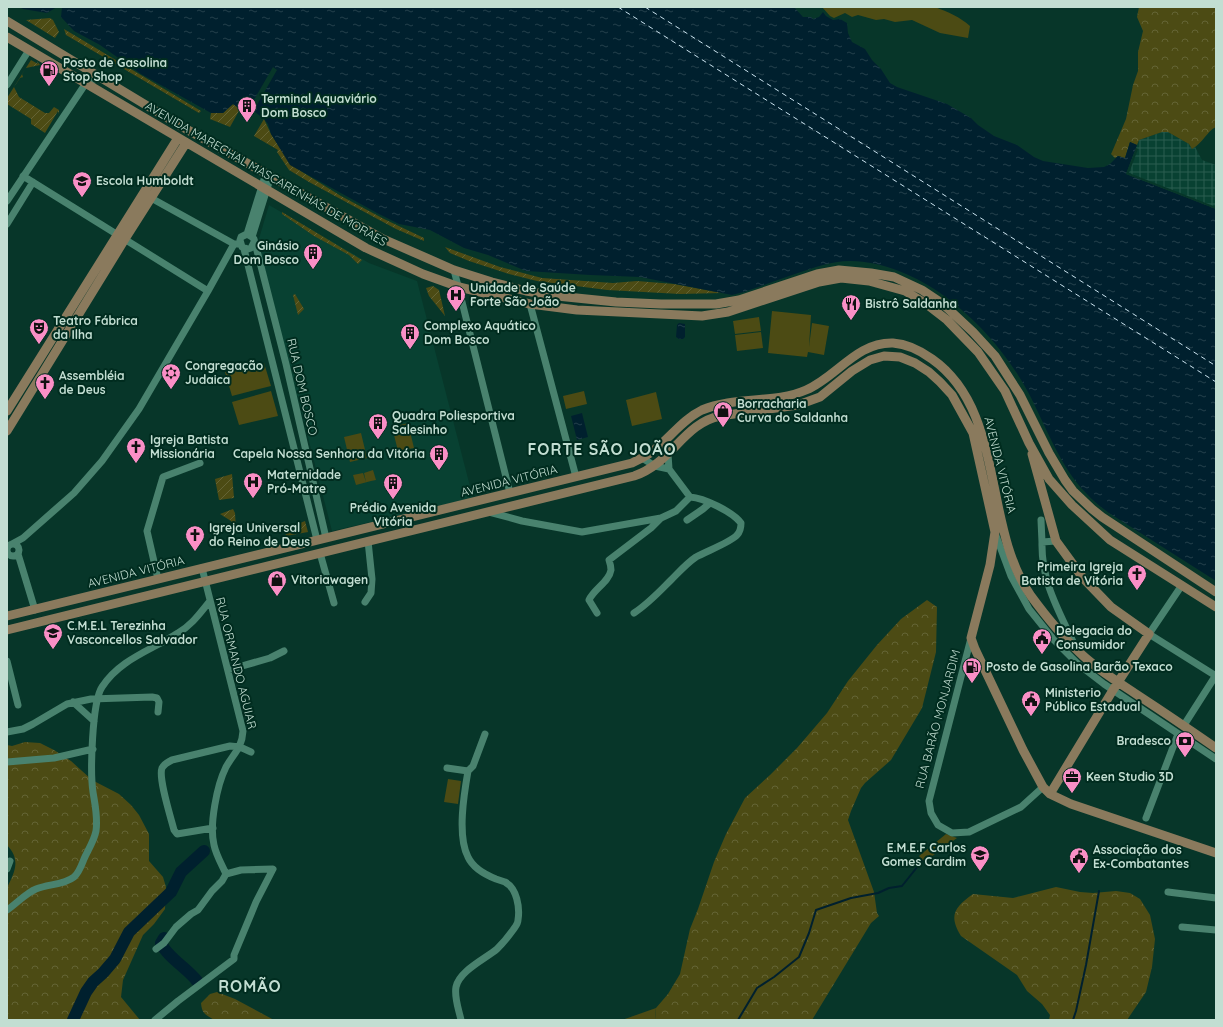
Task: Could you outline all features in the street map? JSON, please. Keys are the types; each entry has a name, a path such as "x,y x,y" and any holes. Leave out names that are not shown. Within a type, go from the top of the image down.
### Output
{"main road":[{"name":"AVENIDA MARECHAL MASCARENHAS DE MORAES","path":"7,21 179,124 381,238 454,270 492,282 557,296 616,302 661,304 716,304 739,300 817,274 839,270 871,272 894,277 922,290 942,304 973,332 995,356 1020,394 1049,453 1073,491 1102,517 1216,592"},
{"name":"AVENIDA MARECHAL MASCARENHAS DE MORAES","path":"7,37 366,248 423,274 459,287 530,304 577,310 702,316 728,312 819,282 841,278 880,284 905,291 925,303 947,320 978,352 1005,391 1029,443 1049,479 1072,505 1110,540 1216,607"},
{"path":"7,411 10,400 121,237 151,198 182,140 179,124"},
{"path":"7,431 121,237 182,140"},
{"name":"AVENIDA VITÓRIA","path":"7,616 632,463 653,451 690,418 702,410 717,406 777,397 805,391 823,381 854,355 867,348 881,344 894,343 905,345 921,351 938,363 954,381 969,403 981,432 1006,542 1030,594 1053,625 1078,651 1116,686 1216,748"},
{"name":"AVENIDA VITÓRIA","path":"7,630 634,476 655,466 695,428 708,420 720,416 798,405 811,401 820,397 852,371 870,360 884,356 900,357 910,360 929,372 952,395 973,433 995,532"},
{"path":"1029,443 1056,541 1083,578 1111,607 1149,634 1116,686 1043,792"},
{"name":"RUA BARÃO MONJARDIM","path":"971,638 990,565 995,532"},
{"path":"321,539 324,552"},
{"path":"971,638 1043,792 1070,804 1146,828 1216,853"}],"street":[{"path":"7,85 29,50"},
{"path":"7,201 86,83 100,78"},
{"path":"151,198 239,246 251,248 251,237 268,174"},
{"path":"23,176 208,291"},
{"path":"7,224 33,182"},
{"path":"22,538 18,551 13,556 9,554 9,546 22,538 74,493 102,461 139,409 208,291 239,246 241,237 251,237"},
{"name":"RUA DOM BOSCO","path":"251,237 286,364 321,539"},
{"name":"RUA DOM BOSCO","path":"239,246 321,539"},
{"path":"454,270 510,493"},
{"path":"530,304 576,477"},
{"path":"668,454 669,469 690,497"},
{"path":"642,458 655,466 669,469"},
{"path":"158,579 147,531 163,476 200,463"},
{"path":"488,512 522,521 582,532 661,518 676,511 690,497 695,497 733,515 741,523 741,529 737,535 727,542 704,552 692,560 647,604 634,613"},
{"path":"687,520 710,503"},
{"path":"597,613 589,600 591,595 607,578 611,570 609,560 651,528 661,518"},
{"path":"1041,520 1044,572 1054,603 1078,651"},
{"path":"645,521 651,528"},
{"path":"995,532 1011,576 1029,609 1054,640 1078,664 1116,686 1178,734 1216,759"},
{"path":"365,602 371,593 372,578 368,541"},
{"path":"1042,542 1056,541"},
{"path":"9,546 17,545 35,610"},
{"path":"324,552 334,603"},
{"name":"RUA ORMANDO AGUIAR","path":"202,568 204,581 243,731 240,747 227,766 221,779 216,798 213,828 214,846 226,874"},
{"path":"1182,585 1149,634 1216,675 1186,722"},
{"path":"7,910 34,889 69,880 75,876 96,832 97,818 92,771 97,699 102,687 113,673 132,658 179,633 194,622 210,601"},
{"name":"RUA BARÃO MONJARDIM","path":"971,638 929,801 931,813 938,825 952,833 969,832 1021,807 1043,792"},
{"path":"228,670 270,658 284,651"},
{"path":"7,661 18,705"},
{"path":"7,732 33,724 59,707 73,702 97,699 152,697 157,698 159,702 158,712"},
{"path":"73,702 95,717"},
{"path":"461,1020 456,996 457,982 463,974 496,949 510,935 518,921 518,902 511,888 506,882 496,879 473,865 467,856 462,835 464,799 468,771 473,766 485,734"},
{"path":"1146,818 1178,734"},
{"path":"213,828 177,834 174,830 164,790 161,771 164,765 172,760 230,746 240,747 251,752"},
{"path":"7,762 54,758 93,749"},
{"path":"447,768 468,771"},
{"path":"7,869 10,861"},
{"path":"155,1020 234,959 234,955 248,922 273,869 242,870 226,874 198,910 176,927 164,943 156,949"},
{"path":"1168,892 1216,898"},
{"path":"1182,927 1216,930"}],"shaded area":[{"path":"1162,132 1168,132 1189,144 1192,149 1195,147 1202,160 1216,165 1216,209 1126,174 1139,140"},
{"path":"269,205 369,263 417,281 473,498 332,531 258,242"}],"green space":[{"path":"822,7 935,7 958,17 970,26 968,38 940,33 912,20 895,22 884,19 876,20 858,15 852,17 845,13 834,18 830,16"},
{"path":"1139,7 1216,7 1216,127 1192,149 1189,144 1168,132 1162,132 1139,140 1137,145 1130,142 1125,158 1118,156 1115,158 1111,154 1126,119 1133,85 1138,71 1138,52 1143,31 1137,17"},
{"path":"50,18 53,20 59,32 55,38 26,20"},
{"path":"64,29 201,111 199,113 66,35"},
{"path":"31,60 38,64 37,61 40,65 26,68"},
{"path":"22,74 23,77 20,78 14,87 19,97 45,113 49,113 54,107 59,110 59,114 58,111 45,133 31,124 31,119 7,104 7,98"},
{"path":"233,104 240,109 230,127 210,119 211,113 223,113"},
{"path":"264,119 271,134 291,165 341,196 424,238 424,241 396,229 289,170 277,152 278,150 254,136"},
{"path":"282,212 362,260 358,264 349,255 314,236 282,214"},
{"path":"445,247 500,267 542,278 613,283 637,281 674,284 722,293 680,294 607,290 537,281 469,261 450,253"},
{"path":"433,286 439,290 445,316 429,296 426,288"},
{"path":"295,294 304,309 298,315 293,295"},
{"path":"772,311 811,315 809,347 812,323 829,326 824,355 808,352 807,357 768,353"},
{"path":"759,317 761,331 735,334 733,321"},
{"path":"761,332 763,348 737,351 735,335"},
{"path":"264,363 271,386 232,396 225,372"},
{"path":"271,391 278,416 239,425 232,402"},
{"path":"584,391 587,404 566,409 563,396"},
{"path":"656,392 662,419 632,426 626,400"},
{"path":"408,423 414,448 398,451 392,427"},
{"path":"361,433 367,458 350,462 344,437"},
{"path":"373,470 376,480 356,485 353,475 363,473 366,482 364,473"},
{"path":"232,474 234,498 219,500 215,479"},
{"path":"233,509 235,513 236,528 231,521 220,514"},
{"path":"305,521 308,532 286,536 285,529"},
{"path":"927,600 937,607 936,652 922,708 891,760 861,788 848,820 874,892 877,913 879,916 871,923 812,1020 655,1020 656,1008 668,994 680,974 690,929 714,862 726,834 745,798 797,748 827,713 848,681 877,645 901,619"},
{"path":"25,742 40,743 54,750 71,761 92,780 119,794 139,815 149,834 149,861 163,877 166,887 165,909 154,924 143,935 123,980 121,997 140,1020 7,1020 7,888 14,871 15,861 11,850 7,845 7,745 12,746"},
{"path":"448,779 461,781 458,804 444,802"},
{"path":"946,834 957,838 924,862 919,856"},
{"path":"1056,887 1080,892 1093,893 1116,891 1130,893 1140,899 1150,915 1155,939 1152,967 1146,992 1127,1020 1049,1020 1050,1015 1042,1004 1027,991 1017,975 961,936 957,929 954,917 955,912 962,903 973,894 1013,898"},
{"path":"217,992 235,999 274,1020 214,1020 204,1013 201,1003 210,994"},
{"path":"656,1008 655,1020 622,1020"}],"water":[{"path":"19,7 57,7 47,13"},
{"path":"62,7 794,7 803,17 811,17 813,19 819,17 823,12 826,16 833,20 840,19 847,23 848,33 852,42 865,49 890,83 897,87 947,104 971,118 994,136 1017,145 1034,157 1043,161 1088,168 1104,167 1110,164 1118,156 1125,158 1130,142 1137,145 1126,174 1216,209 1216,581 1109,513 1091,499 1068,471 1028,392 1014,369 997,346 977,324 954,304 930,287 904,273 878,264 850,261 836,262 815,267 732,295 640,277 526,271 488,255 464,248 430,230 399,224 290,165 271,134 268,124 250,108 240,109 233,104 223,113 211,113 141,74 100,45 74,31 61,17"},
{"path":"679,323 685,324 685,337 683,339 676,337 677,325"},
{"path":"582,413 588,437 577,440 571,416"}],"pier":[{"path":"273,67 277,70 253,112 248,110"},
{"path":"1136,148 1138,149 1129,173 1216,207 1216,209 1126,174"}],"waterway":[{"path":"73,1020 86,992 93,982 115,959 129,932 171,892 181,872 204,851"},
{"path":"738,1020 757,988 774,977 799,957 809,933 816,910 851,898 878,893 889,888 902,886 922,861"},
{"path":"1073,1020 1086,965 1099,891"},
{"path":"164,938 161,943 164,948 172,958 197,981"}],"ferry route":[{"path":"618,7 1216,382"},
{"path":"645,7 1216,366"}],"place":[{"name":"Posto de Gasolina Stop Shop","path":"49,87"},
{"name":"Terminal Aquaviário Dom Bosco","path":"247,123"},
{"name":"Escola Humboldt","path":"82,198"},
{"name":"Ginásio Dom Bosco","path":"313,270"},
{"name":"Unidade de Saúde Forte São João","path":"456,312"},
{"name":"Bistrô Saldanha","path":"851,321"},
{"name":"Teatro Fábrica da Ilha","path":"39,345"},
{"name":"Complexo Aquático Dom Bosco","path":"410,350"},
{"name":"Congregação Judaica","path":"171,390"},
{"name":"Assembléia de Deus","path":"45,400"},
{"name":"Borracharia Curva do Saldanha","path":"723,428"},
{"name":"Quadra Poliesportiva Salesinho","path":"378,440"},
{"name":"Igreja Batista Missionária","path":"136,464"},
{"name":"Capela Nossa Senhora da Vitória","path":"439,471"},
{"name":"Maternidade Pró-Matre","path":"253,499"},
{"name":"Prédio Avenida Vitória","path":"393,500"},
{"name":"Igreja Universal do Reino de Deus","path":"195,552"},
{"name":"Primeira Igreja Batista de Vitória","path":"1137,591"},
{"name":"Vitoriawagen","path":"277,597"},
{"name":"C.M.E.L Terezinha Vasconcellos Salvador","path":"53,650"},
{"name":"Delegacia do Consumidor","path":"1042,655"},
{"name":"Posto de Gasolina Barão Texaco","path":"972,684"},
{"name":"Ministerio Público Estadual","path":"1031,717"},
{"name":"Bradesco","path":"1185,758"},
{"name":"Keen Studio 3D","path":"1072,794"},
{"name":"E.M.E.F Carlos Gomes Cardim","path":"980,872"},
{"name":"Associação dos Ex-Combatantes","path":"1079,874"}],"district":[{"name":"FORTE SÃO JOÃO","path":"602,449"},
{"name":"ROMÃO","path":"250,986"}]}
